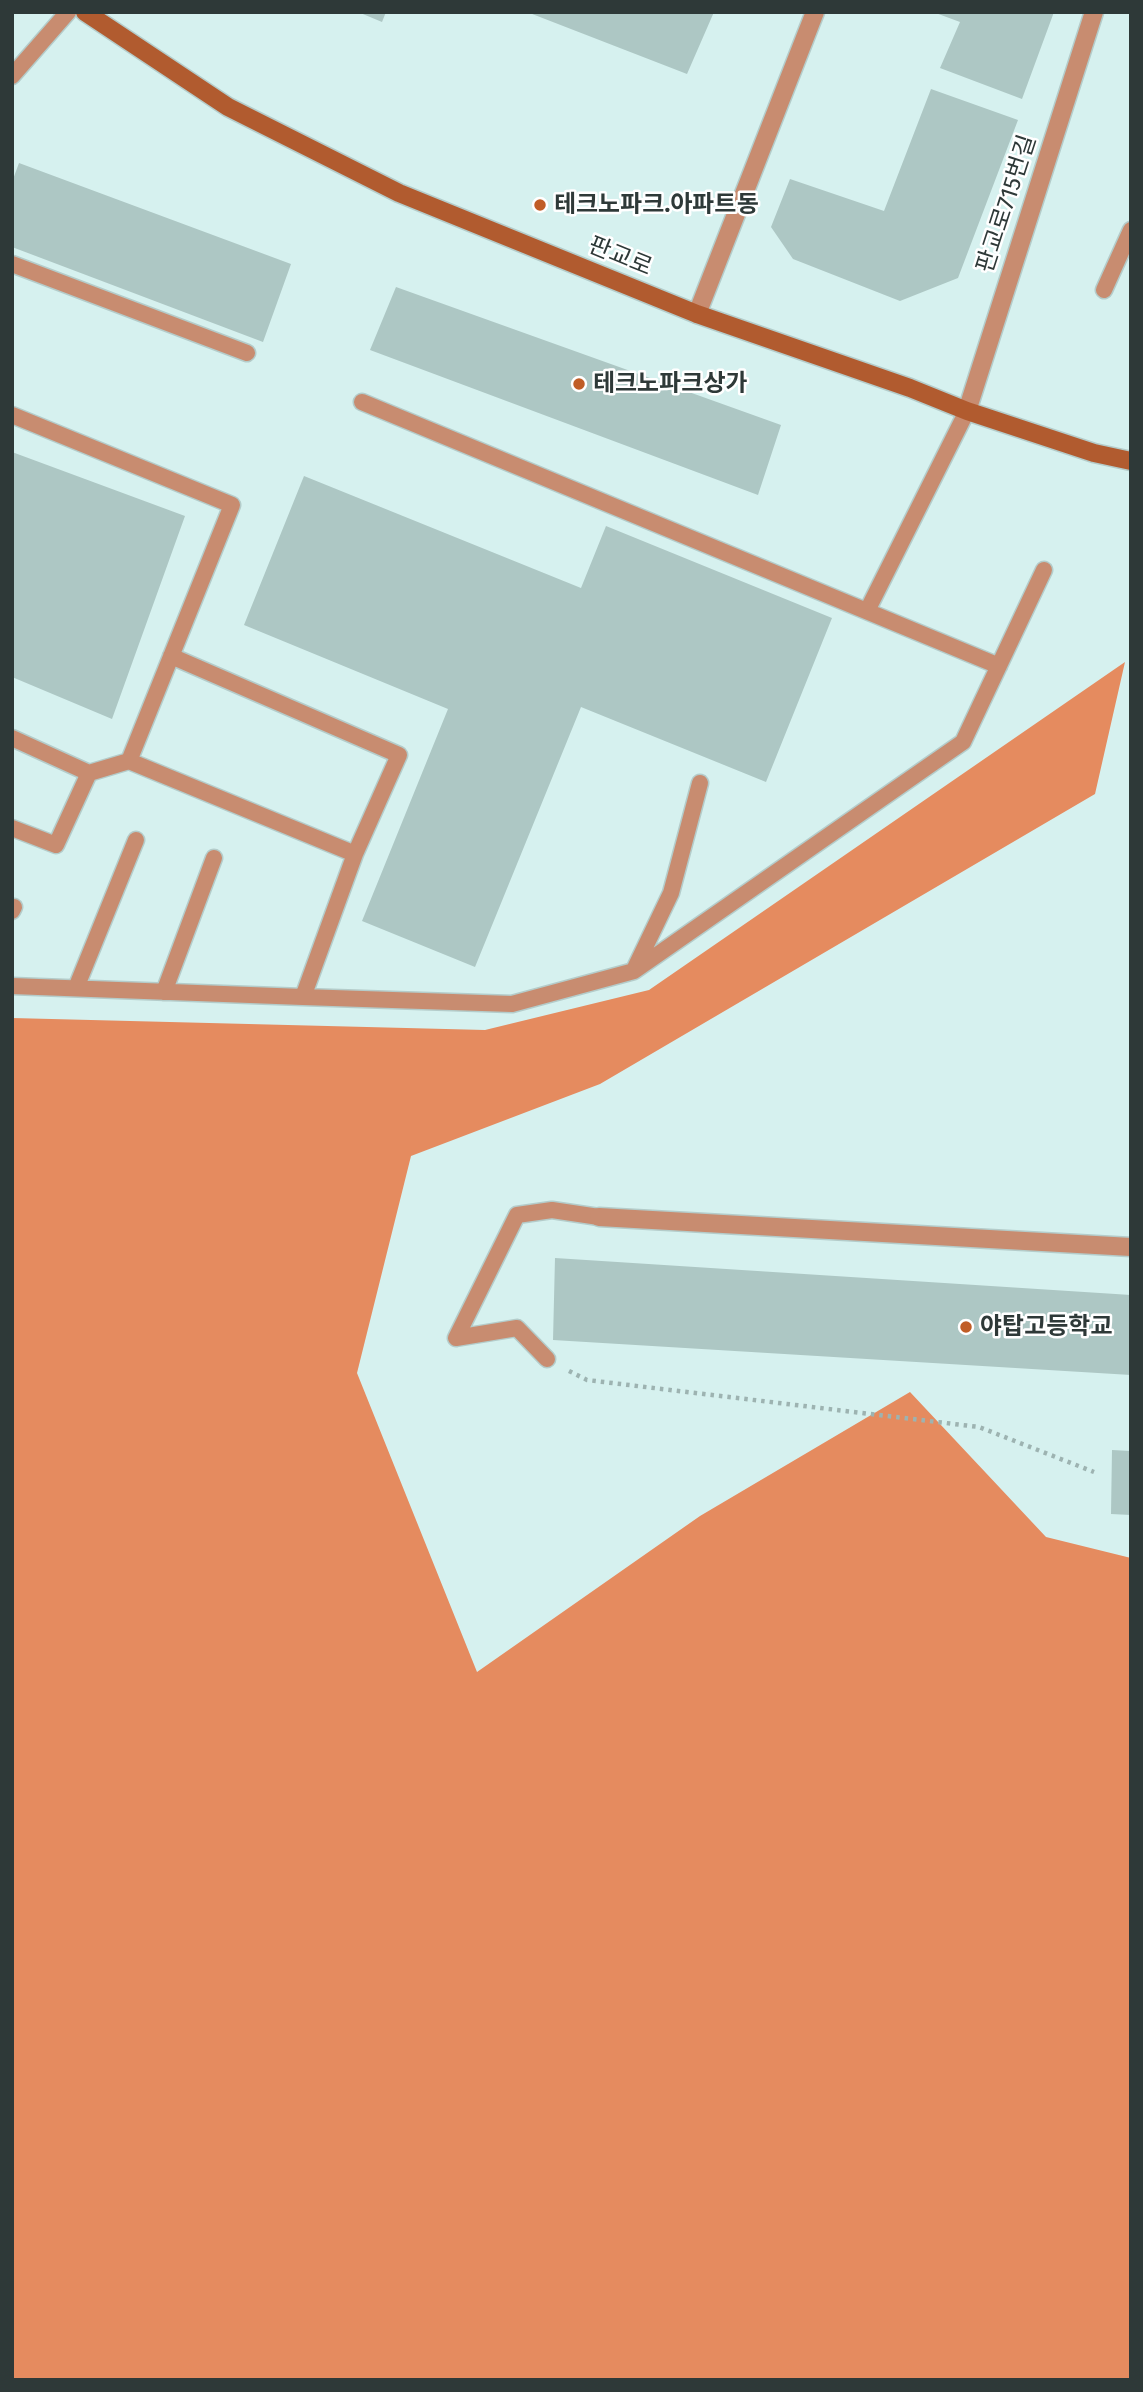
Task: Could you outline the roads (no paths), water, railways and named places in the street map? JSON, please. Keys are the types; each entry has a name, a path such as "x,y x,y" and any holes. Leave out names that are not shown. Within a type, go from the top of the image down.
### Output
{"main road":[{"name":"판교로","path":"85,12 228,107 399,193 697,314 910,388 967,411 1094,453 1131,461"}],"street":[{"path":"697,314 815,12"},
{"name":"판교로715번길","path":"967,411 1094,12"},
{"path":"599,1217 1131,1247"}],"lane":[{"path":"12,76 68,12"},
{"path":"1104,290 1126,255 1131,230"},
{"path":"12,264 247,353"},
{"path":"362,402 999,666"},
{"path":"867,611 967,411"},
{"path":"12,415 232,505 129,761"},
{"path":"12,986 512,1004 634,971 963,742 1044,570"},
{"path":"171,656 399,755 355,854 303,997"},
{"path":"12,738 89,773 129,761 355,854"},
{"path":"12,828 56,845 89,773"},
{"path":"634,971 671,893 700,783"},
{"path":"76,989 136,840"},
{"path":"164,992 214,858"},
{"path":"547,1359 517,1328 456,1338 517,1215 552,1210 599,1217"}],"place":[{"name":"테크노파크.아파트동","path":"540,205"},
{"name":"테크노파크상가","path":"579,384"},
{"name":"야탑고등학교","path":"966,1327"}]}
